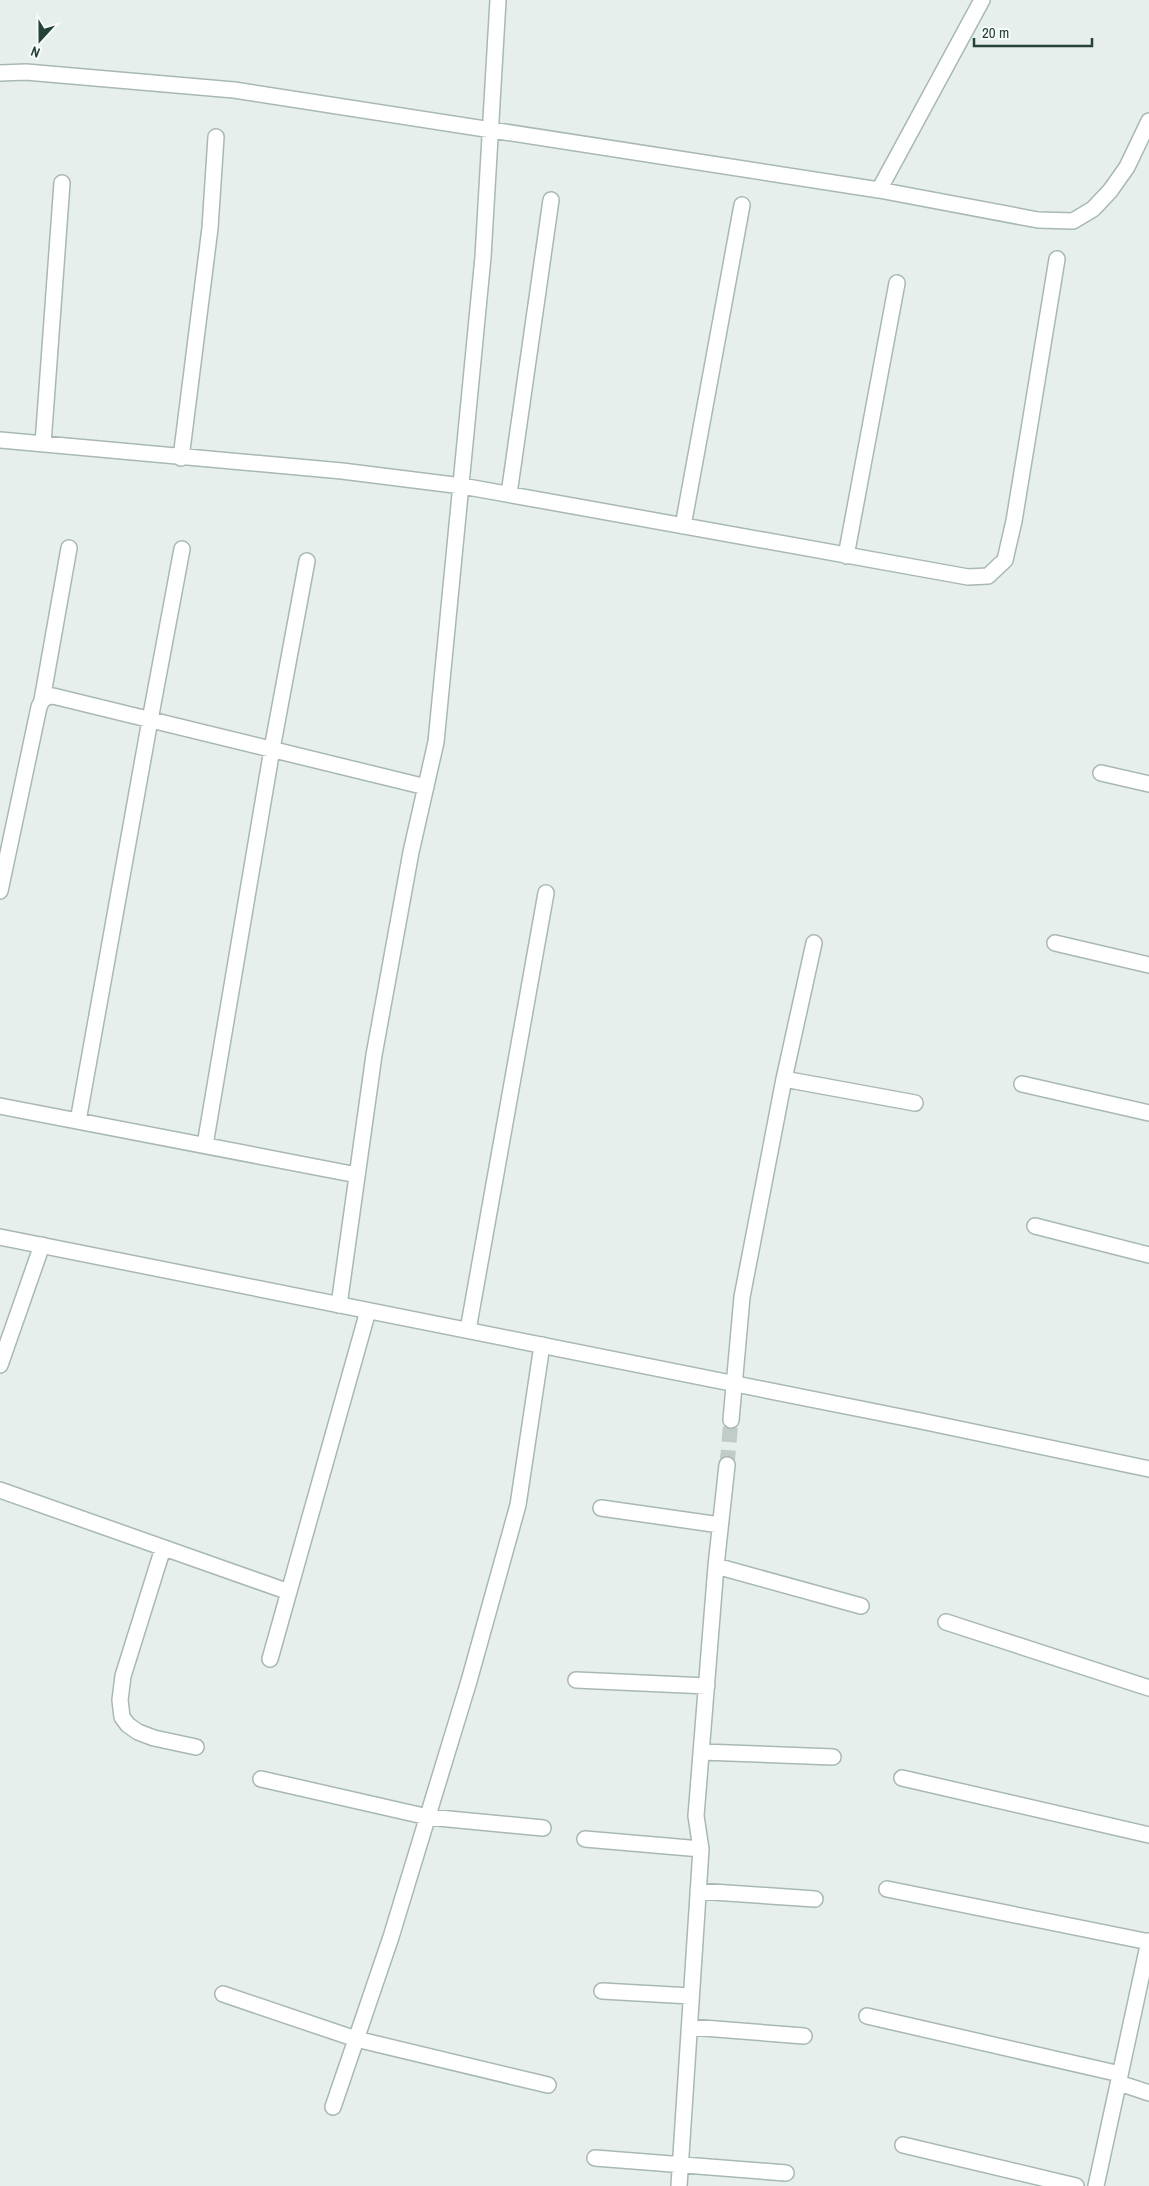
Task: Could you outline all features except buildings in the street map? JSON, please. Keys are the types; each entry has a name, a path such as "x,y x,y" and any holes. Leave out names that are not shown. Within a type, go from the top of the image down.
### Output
{"street":[{"path":"339,1304 374,1055 411,852 436,742 483,257 492,129 498,0"},
{"path":"879,190 982,0"},
{"path":"0,73 26,72 234,90 879,190 1038,220 1073,220 1092,208 1110,191 1127,167 1149,121"},
{"path":"181,458 210,228 216,137"},
{"path":"43,444 62,183"},
{"path":"509,494 551,200"},
{"path":"683,526 742,205"},
{"path":"0,440 181,458 342,471 462,486 968,577 988,576 1005,560 1014,521 1057,260"},
{"path":"846,556 897,283"},
{"path":"0,891 24,769 42,700 69,548"},
{"path":"78,1121 182,549"},
{"path":"205,1145 306,561"},
{"path":"42,700 53,696 426,787"},
{"path":"1101,772 1149,784"},
{"path":"468,1330 546,893"},
{"path":"731,1420 742,1297 784,1079 814,943"},
{"path":"1055,943 1149,965"},
{"path":"784,1079 915,1103"},
{"path":"1022,1084 1149,1113"},
{"path":"0,1106 357,1175"},
{"path":"1035,1226 1149,1255"},
{"path":"0,1237 1149,1469"},
{"path":"0,1365 42,1245"},
{"path":"270,1659 368,1311"},
{"path":"333,2107 391,1938 469,1681 518,1505 542,1345"},
{"path":"679,2186 701,1849 696,1816 716,1566 727,1465"},
{"path":"0,1490 289,1592"},
{"path":"601,1508 720,1525"},
{"path":"163,1548 123,1676 120,1700 122,1717 128,1725 138,1732 154,1738 196,1747"},
{"path":"716,1566 861,1606"},
{"path":"946,1622 1149,1688"},
{"path":"576,1680 707,1686"},
{"path":"702,1752 833,1757"},
{"path":"902,1778 1149,1835"},
{"path":"261,1779 428,1817 543,1828"},
{"path":"585,1839 701,1849"},
{"path":"887,1889 1149,1941 1146,1966 1119,2078 1096,2186"},
{"path":"698,1891 814,1898"},
{"path":"602,1991 691,1996"},
{"path":"223,1994 356,2039 548,2086"},
{"path":"867,2016 1119,2078 1149,2093"},
{"path":"690,2027 804,2036"},
{"path":"903,2145 1076,2186"},
{"path":"594,2158 786,2172"}],"tunnel":[{"path":"727,1465 731,1420"}]}
